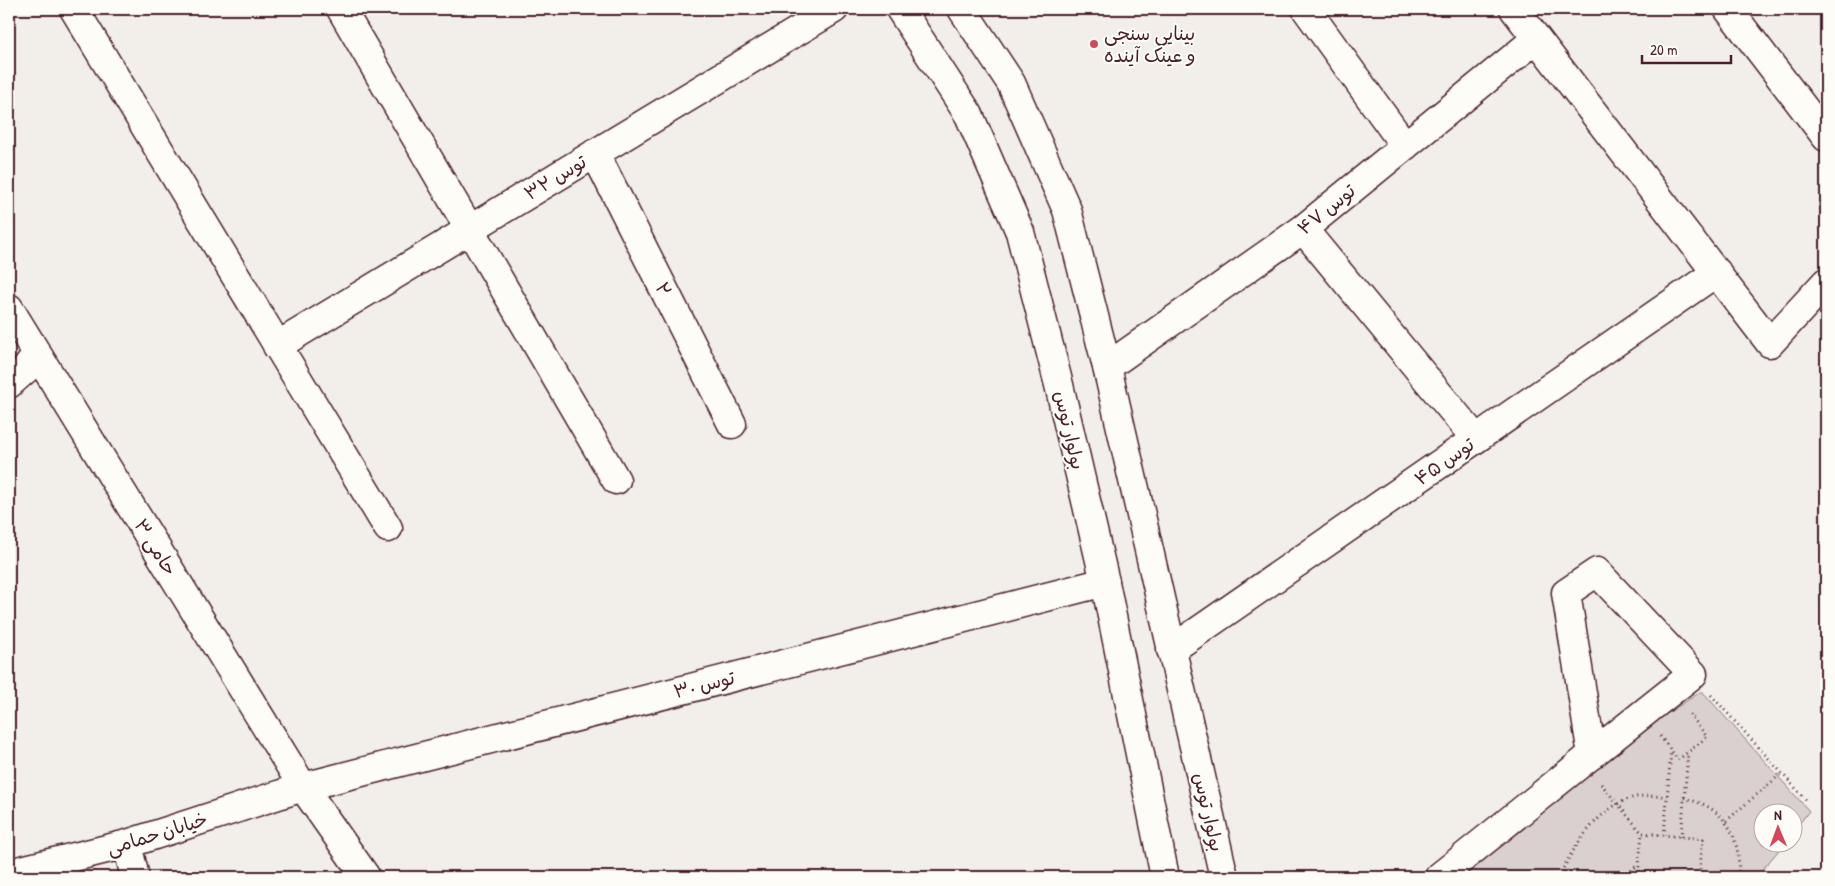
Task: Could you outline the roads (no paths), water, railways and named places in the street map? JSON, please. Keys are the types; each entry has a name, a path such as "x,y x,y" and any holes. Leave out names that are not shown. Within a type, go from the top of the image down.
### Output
{"street":[{"path":"74,9 388,528"},
{"path":"341,9 616,480"},
{"name":"توس ۳۲","path":"277,346 834,9"},
{"name":"بولوار توس","path":"900,9 969,115 1020,232 1059,385 1105,582 1165,877"},
{"name":"بولوار توس","path":"962,9 1011,83 1067,210 1107,368 1224,877"},
{"path":"1306,9 1405,146"},
{"path":"1514,9 1770,343 1823,291"},
{"path":"1728,9 1826,137"},
{"name":"توس ۴۷","path":"1107,368 1303,229 1536,39"},
{"name":"۲","path":"596,153 732,424"},
{"path":"1303,229 1476,439"},
{"name":"توس ۴۵","path":"1171,650 1716,272"},
{"name":"حامی ۳","path":"9,308 303,786 366,877"},
{"path":"9,384 26,369 37,354"},
{"path":"1439,877 1588,758 1643,714 1671,691 1693,674 1598,572 1566,593 1588,758"},
{"name":"توس ۳۰","path":"303,786 1105,582"},
{"name":"خیابان حمامی","path":"9,873 127,844 303,786"},
{"path":"127,844 135,877"}],"place":[{"name":"بینایی سنجی و عینک آینده","path":"1094,44"}]}
